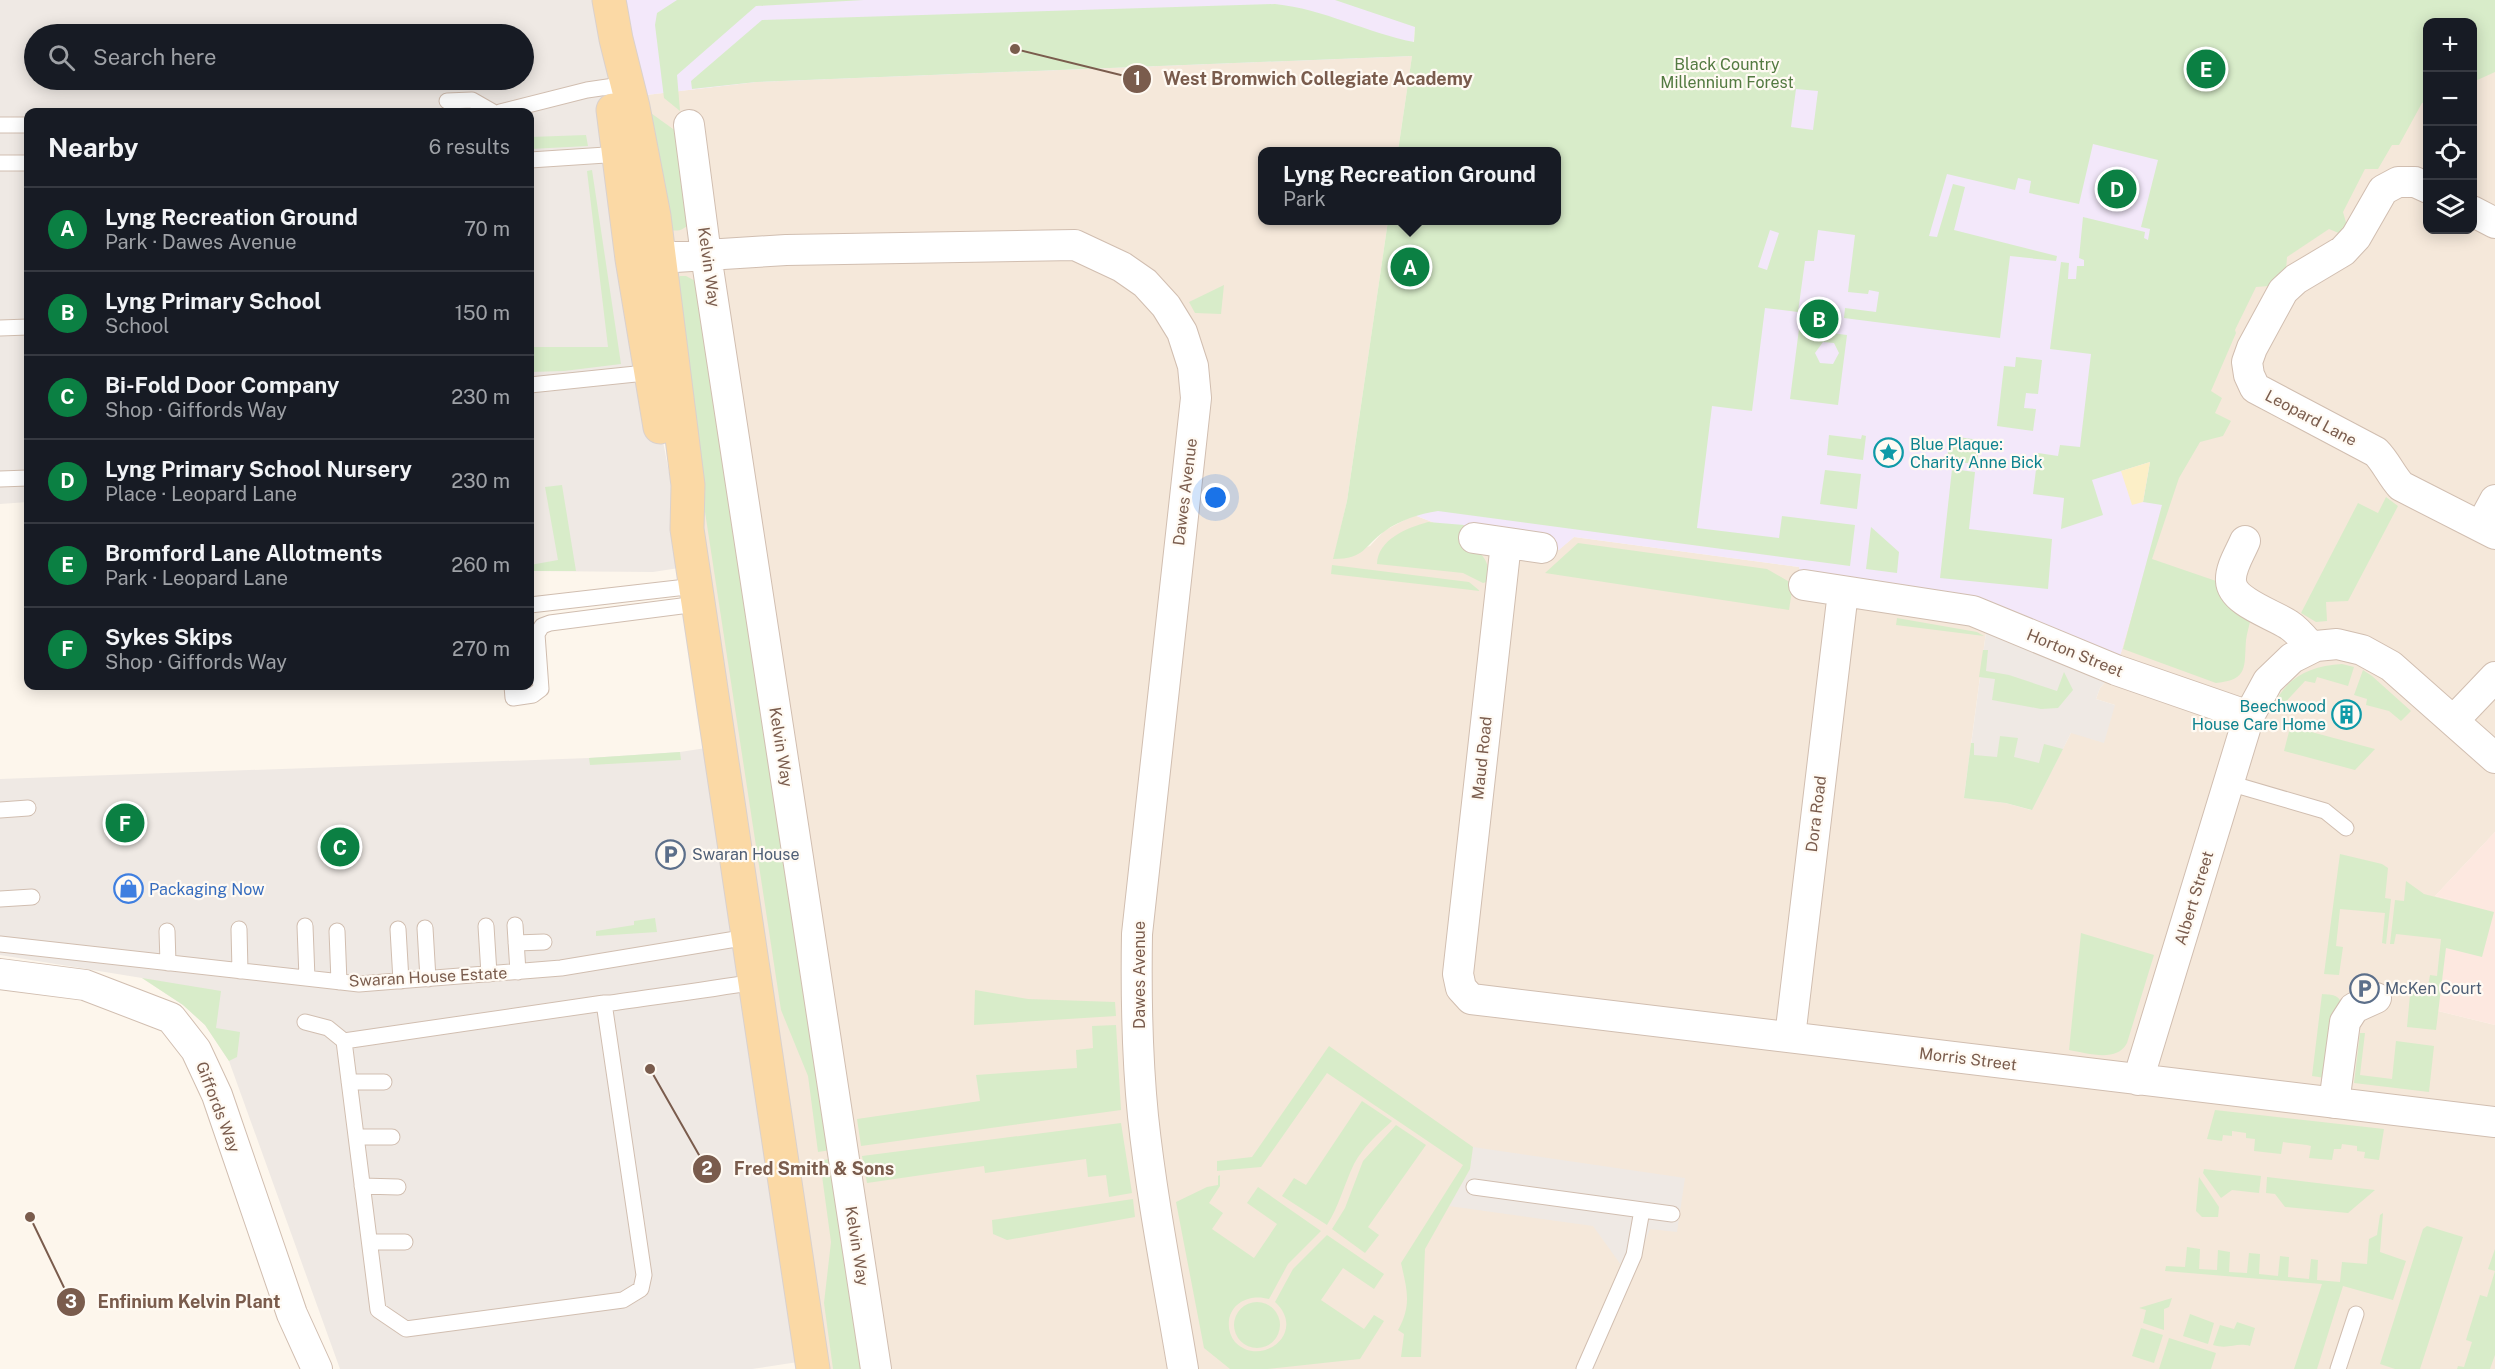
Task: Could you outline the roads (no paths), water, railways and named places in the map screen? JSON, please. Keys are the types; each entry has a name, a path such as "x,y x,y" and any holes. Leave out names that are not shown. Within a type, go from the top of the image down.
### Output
{"main road":[{"path":"609,0 662,371 688,485 687,529 696,595 813,1369"},
{"path":"630,153 659,258 662,371 657,411 672,489 687,529"}],"street":[{"name":"Kelvin Way","path":"689,125 706,255 876,1369"},
{"name":"Leopard Lane","path":"2423,186 2415,182 2398,182 2383,190 2356,237 2343,251 2296,279 2283,291 2252,348 2247,362 2249,375 2255,388 2376,452 2401,486 2488,530"},
{"path":"2477,214 2495,223"},
{"name":"Dawes Avenue","path":"659,258 786,250 1075,245 1122,267 1145,283 1166,306 1182,332 1193,366 1196,398 1137,934 1136,1004 1143,1115 1183,1369"},
{"path":"2488,530 2495,500"},
{"path":"1474,538 1542,548"},
{"path":"2245,541 2232,572 2231,582 2234,592 2241,599 2291,626 2312,648"},
{"name":"Maud Road","path":"1458,974 1506,543"},
{"name":"Horton Street","path":"1804,585 1973,611 2116,670 2249,716"},
{"name":"Dora Road","path":"1790,1037 1843,592"},
{"path":"2249,716 2268,681 2292,658 2312,648 2337,644 2362,650 2391,666 2495,758"},
{"path":"2454,720 2495,676"},
{"name":"Albert Street","path":"2138,1080 2249,716"},
{"name":"Giffords Way","path":"0,974 85,985 171,1018 196,1050 217,1095 292,1314 317,1369"},
{"name":"Morris Street","path":"1458,974 1461,988 1471,999 1482,1002 2495,1122"},
{"path":"2334,1103 2345,1022 2354,1008 2376,998"}],"lane":[{"path":"516,108 580,92 620,85"},
{"path":"447,101 472,100 487,108"},
{"path":"0,125 24,125"},
{"path":"534,160 630,153"},
{"path":"0,163 24,163"},
{"path":"0,328 24,327"},
{"path":"534,385 662,371"},
{"path":"0,479 24,478"},
{"path":"534,606 696,595"},
{"path":"512,692 533,695 541,689 537,634 542,626 550,622 696,595"},
{"path":"2229,783 2325,812 2346,828"},
{"path":"0,810 28,808"},
{"path":"0,899 32,897"},
{"path":"515,925 518,972"},
{"path":"305,926 307,978"},
{"path":"486,926 489,974"},
{"path":"425,928 428,979"},
{"path":"239,929 240,971"},
{"path":"398,929 401,981"},
{"path":"167,931 168,963"},
{"path":"337,932 339,982"},
{"name":"Swaran House Estate","path":"0,944 359,984 561,968 748,937"},
{"path":"516,943 544,942"},
{"path":"344,1041 488,1027 604,1004 754,982"},
{"path":"305,1022 328,1028 344,1041 378,1310 406,1329 623,1300 641,1289 644,1275 604,1004"},
{"path":"349,1083 384,1082"},
{"path":"356,1137 392,1137"},
{"path":"362,1186 398,1187"},
{"path":"1474,1187 1672,1214"},
{"path":"1584,1369 1634,1255 1642,1210"},
{"path":"370,1242 405,1242"},
{"path":"2338,1369 2356,1314"}],"place":[{"name":"West Bromwich Collegiate Academy","path":"1015,49"},
{"name":"Bromford Lane Allotments","path":"2206,69"},
{"name":"Lyng Primary School Nursery","path":"2117,189"},
{"name":"Lyng Recreation Ground","path":"1410,267"},
{"name":"Lyng Primary School","path":"1819,319"},
{"name":"Blue Plaque: Charity Anne Bick","path":"1889,453"},
{"name":"Beechwood House Care Home","path":"2347,715"},
{"name":"Sykes Skips","path":"125,823"},
{"name":"Bi-Fold Door Company","path":"340,847"},
{"name":"Swaran House","path":"671,854"},
{"name":"Packaging Now","path":"128,889"},
{"name":"McKen Court","path":"2364,988"},
{"name":"Fred Smith & Sons","path":"650,1069"},
{"name":"Enfinium Kelvin Plant","path":"30,1217"}],"park label":[{"name":"Black Country Millennium Forest","path":"1727,73"}]}
